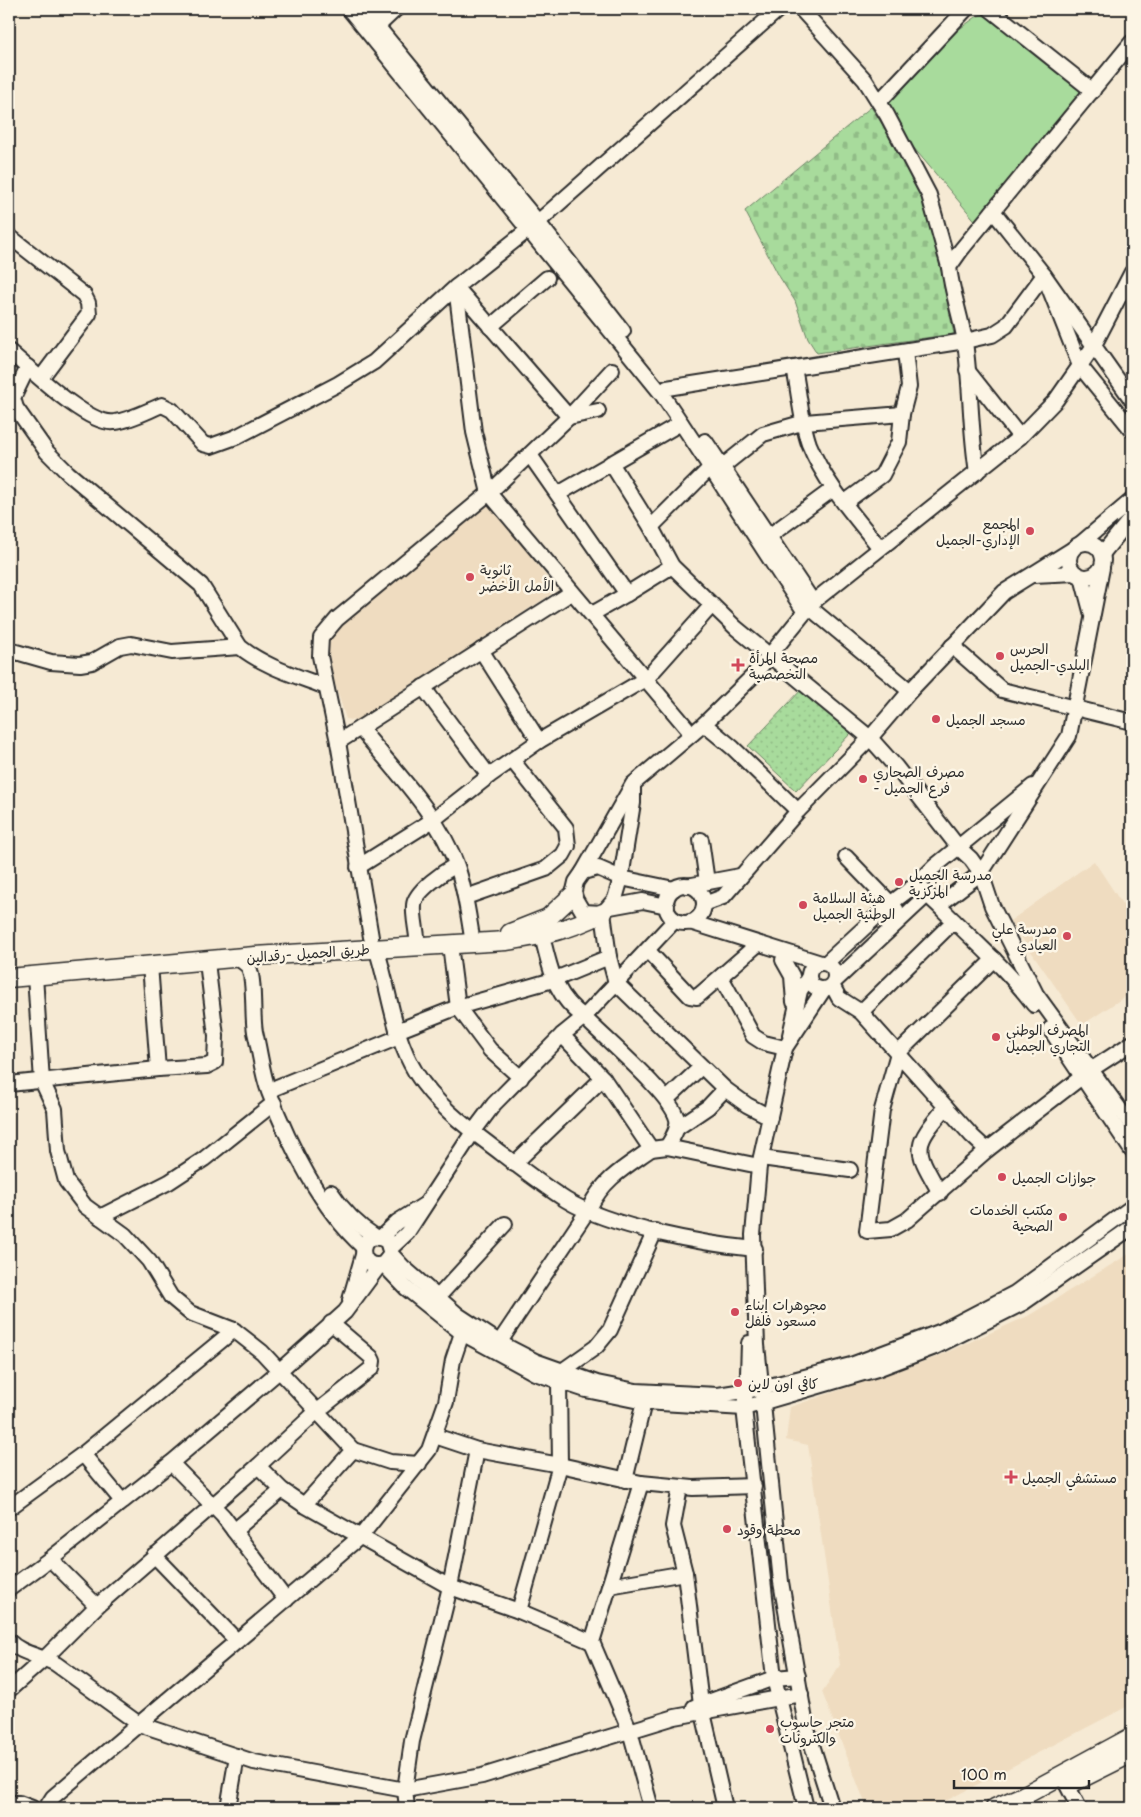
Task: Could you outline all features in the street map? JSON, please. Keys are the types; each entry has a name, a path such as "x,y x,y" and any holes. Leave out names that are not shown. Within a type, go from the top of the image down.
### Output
{"main road":[{"name":"طريق الجميل -رقدالين","path":"9,967 248,954 417,937 504,935 532,925 556,912 573,895"},
{"name":"طريق الجميل -رقدالين","path":"373,942 450,945 542,936 580,925 606,910"},
{"name":"طريق الجميل -رقدالين","path":"9,978 150,965 207,962 248,954"},
{"path":"996,1808 1023,1796 1132,1737"},
{"path":"1025,1808 1132,1753"}],"street":[{"path":"350,9 534,225 668,388 717,467 809,607 910,691"},
{"path":"363,9 534,225 717,467"},
{"path":"378,26 396,9"},
{"path":"9,351 78,409 98,420 114,423 162,405 172,410 203,444 211,446 236,437 332,388 374,362 456,287 534,225 779,9"},
{"path":"801,9 865,80 879,102 929,195 949,267 951,289 965,341 971,433 977,472"},
{"path":"879,102 966,9"},
{"path":"990,9 1092,91"},
{"path":"949,267 992,211 1132,42"},
{"path":"992,211 1044,275 1132,400"},
{"path":"9,236 84,295 88,303 89,314 41,378"},
{"path":"667,906 643,901 606,910 583,912 573,895 576,882 633,784 704,724 770,657 809,607 880,548 1020,438 1056,400 1093,347 1132,272"},
{"path":"668,388 905,351 992,335 1006,326 1044,275"},
{"path":"1044,275 1080,366 1132,430"},
{"path":"490,326 547,278"},
{"path":"456,287 569,417"},
{"path":"456,287 474,432 489,493 571,592 647,678 692,734"},
{"path":"1077,324 1104,323"},
{"path":"844,503 882,475 899,442 902,414 909,387 905,351"},
{"path":"28,367 15,390 16,408 47,452 68,473 201,585 240,647 249,655 285,672 326,686"},
{"path":"794,368 808,442 833,489 880,548"},
{"path":"612,370 569,417 489,493 336,619 321,638 320,656 338,742 358,867 373,942 383,968 398,1034 416,1073 446,1109 472,1132 566,1200 608,1219 655,1230 752,1244"},
{"path":"967,370 1020,438"},
{"path":"569,417 598,411"},
{"path":"651,527 717,467 762,434 804,422 902,414"},
{"path":"558,494 682,423"},
{"path":"530,456 627,594"},
{"path":"611,463 651,527 672,566 712,606 770,657 870,738 896,767 959,848 972,859 981,873 992,906 1036,994 1087,1073 1132,1151"},
{"path":"764,540 833,489"},
{"path":"690,922 700,916 704,905 723,897 798,811 870,738 910,691 1004,592 1076,547 1132,500"},
{"path":"1031,575 1096,575 1102,561 1132,517"},
{"path":"939,905 981,873 1069,736 1093,618 1102,561 1092,544 1076,547 1069,559 1078,575 1093,618"},
{"path":"592,614 672,566"},
{"path":"338,742 571,592"},
{"path":"358,867 433,820 489,776 539,741 647,678 712,606"},
{"path":"9,650 52,662 80,664 92,662 120,646 131,644 172,652 240,647"},
{"path":"952,646 1002,690 1132,722"},
{"path":"481,650 539,741"},
{"path":"423,688 489,776"},
{"path":"704,724 733,748 798,811"},
{"path":"360,728 433,820 456,865 466,897 472,937"},
{"path":"466,897 546,869 563,854 568,846 566,828 512,760"},
{"path":"806,1808 774,1678 744,1408 749,1365 752,1244 760,1162 794,1010 800,991 813,966 824,963 890,904 918,883 934,867 1046,774"},
{"path":"633,784 633,803 621,878 615,899 606,910 609,958 616,983 725,1089 747,1105 770,1117"},
{"path":"628,840 630,861 642,877 658,885"},
{"path":"701,840 707,882"},
{"path":"846,857 904,917"},
{"path":"417,937 414,902 418,895 443,872 456,865"},
{"path":"583,872 598,868 621,878 681,887 699,892 704,905 720,931"},
{"path":"675,920 667,906 668,897 681,887 740,876"},
{"path":"918,883 926,896 939,905 994,959 1022,990 1087,1073 1132,1126"},
{"path":"787,1044 830,985 926,896"},
{"path":"675,920 690,922 762,946 824,963 835,973 830,985"},
{"path":"9,1589 50,1559 170,1463 278,1372 345,1312 407,1233 472,1132 494,1104 562,1034 584,1017 675,920"},
{"path":"861,1012 954,921"},
{"path":"542,936 554,980 568,1006 584,1017 667,1099 676,1118 677,1128"},
{"path":"450,945 458,1007 490,1050 521,1078"},
{"path":"762,946 809,975 814,986 830,985"},
{"path":"648,950 690,996 698,997 762,946"},
{"path":"798,955 837,951"},
{"path":"248,954 261,1023 277,1087 307,1154 340,1206 359,1226 387,1241 386,1258 406,1288 462,1333 522,1368 636,1391 718,1395 762,1388 852,1365 900,1349 983,1311 1016,1293 1132,1207"},
{"path":"248,954 246,964 250,974 253,1024 268,1090 298,1158 332,1212 372,1265 386,1258"},
{"path":"277,1087 458,1007 554,980 609,958"},
{"path":"994,959 898,1053 882,1110 867,1231 878,1231 898,1226 940,1193 988,1150 1087,1073 1132,1043"},
{"path":"783,960 792,976 794,1010"},
{"path":"9,1084 207,1066 215,1062 216,1036 207,962"},
{"path":"150,965 158,1069"},
{"path":"35,976 42,1081 55,1109 58,1151 66,1181 85,1206 125,1235 149,1262 171,1298 190,1313 234,1330 262,1352 316,1413 353,1450 390,1462 419,1464"},
{"path":"721,977 753,1036 764,1043 787,1044"},
{"path":"830,985 839,998 861,1012 946,1107 988,1150"},
{"path":"562,1034 603,1078 652,1149"},
{"path":"667,1099 701,1066"},
{"path":"514,1164 603,1078"},
{"path":"667,1147 677,1128 708,1106 725,1089"},
{"path":"100,1217 169,1182 197,1164 274,1103"},
{"path":"940,1193 920,1157 919,1147 922,1136 946,1107"},
{"path":"499,1343 597,1192 610,1178 652,1149 667,1147 760,1162 850,1170"},
{"path":"345,1312 357,1280 363,1251 370,1239 378,1237 424,1204"},
{"path":"437,1298 505,1224"},
{"path":"386,1258 462,1318 499,1343 536,1361 586,1390 644,1402 744,1408 905,1360 988,1322 1052,1284 1132,1227"},
{"path":"560,1376 596,1347 610,1330 655,1230"},
{"path":"752,1244 757,1345 781,1582 806,1726 832,1808"},
{"path":"9,1690 45,1658 97,1606 210,1505 258,1466 316,1413 372,1368 373,1361 331,1323"},
{"path":"9,1508 83,1454 234,1330"},
{"path":"46,1808 51,1799 362,1536 419,1464 435,1436 450,1389 453,1360 462,1333"},
{"path":"519,1611 560,1465 560,1376"},
{"path":"625,1480 644,1402"},
{"path":"435,1436 477,1450 560,1465 641,1483 680,1487 754,1486"},
{"path":"304,1505 353,1450"},
{"path":"407,1808 405,1790 412,1741 450,1586 477,1450"},
{"path":"83,1454 122,1501"},
{"path":"170,1463 234,1531 286,1600"},
{"path":"258,1466 282,1490 304,1505 450,1586 519,1611 592,1642"},
{"path":"641,1483 592,1642 630,1731 651,1808"},
{"path":"680,1487 673,1526 685,1573 702,1708 726,1808"},
{"path":"234,1531 282,1490"},
{"path":"154,1555 237,1641"},
{"path":"50,1559 97,1606"},
{"path":"609,1586 685,1573"},
{"path":"9,1641 17,1649 45,1658 139,1724 254,1762 405,1790 482,1776 702,1708 774,1678 798,1676"},
{"path":"702,1708 801,1694"},
{"path":"228,1808 237,1756"},
{"path":"1067,1785 1079,1808"},
{"path":"9,1803 19,1803 32,1808"}],"shaded area":[{"path":"480,503 494,506 552,585 550,595 356,721 346,719 333,677 328,646 337,627"},
{"path":"1094,861 1132,919 1132,992 1082,1025 1010,921"},
{"path":"1132,1252 1132,1704 932,1808 867,1808 822,1692 840,1665 808,1445 786,1440 790,1407 934,1358 1028,1316"}],"green space":[{"path":"982,14 994,16 1081,90 1082,96 978,224 902,134 886,99 940,43"},
{"path":"871,107 904,160 914,179 928,215 954,334 817,353 808,339 795,301 779,276 745,211"},
{"path":"804,687 851,733 796,791 748,746"}],"place":[{"name":"المجمع الإداري-الجميل","path":"1030,531"},
{"name":"ثانوية الأمل الأخضر","path":"470,577"},
{"name":"الحرس البلدي-الجميل","path":"1000,656"},
{"name":"مصحة المرأة التخصصية","path":"738,665"},
{"name":"مسجد الجميل","path":"936,719"},
{"name":"مصرف الصحاري - فرع الجميل","path":"863,779"},
{"name":"مدرسة الجميل المركزية","path":"899,882"},
{"name":"هيئة السلامة الوطنية الجميل","path":"803,905"},
{"name":"مدرسة علي العيادي","path":"1067,936"},
{"name":"المصرف الوطني التجاري الجميل","path":"996,1037"},
{"name":"جوازات الجميل","path":"1002,1177"},
{"name":"مكتب الخدمات الصحية","path":"1063,1217"},
{"name":"مجوهرات إبناء مسعود فلفل","path":"735,1312"},
{"name":"كافي اون لاين","path":"738,1383"},
{"name":"مستشفي الجميل","path":"1011,1477"},
{"name":"محطة وقود","path":"727,1529"},
{"name":"متجر حاسوب والكترونات","path":"770,1729"}]}
